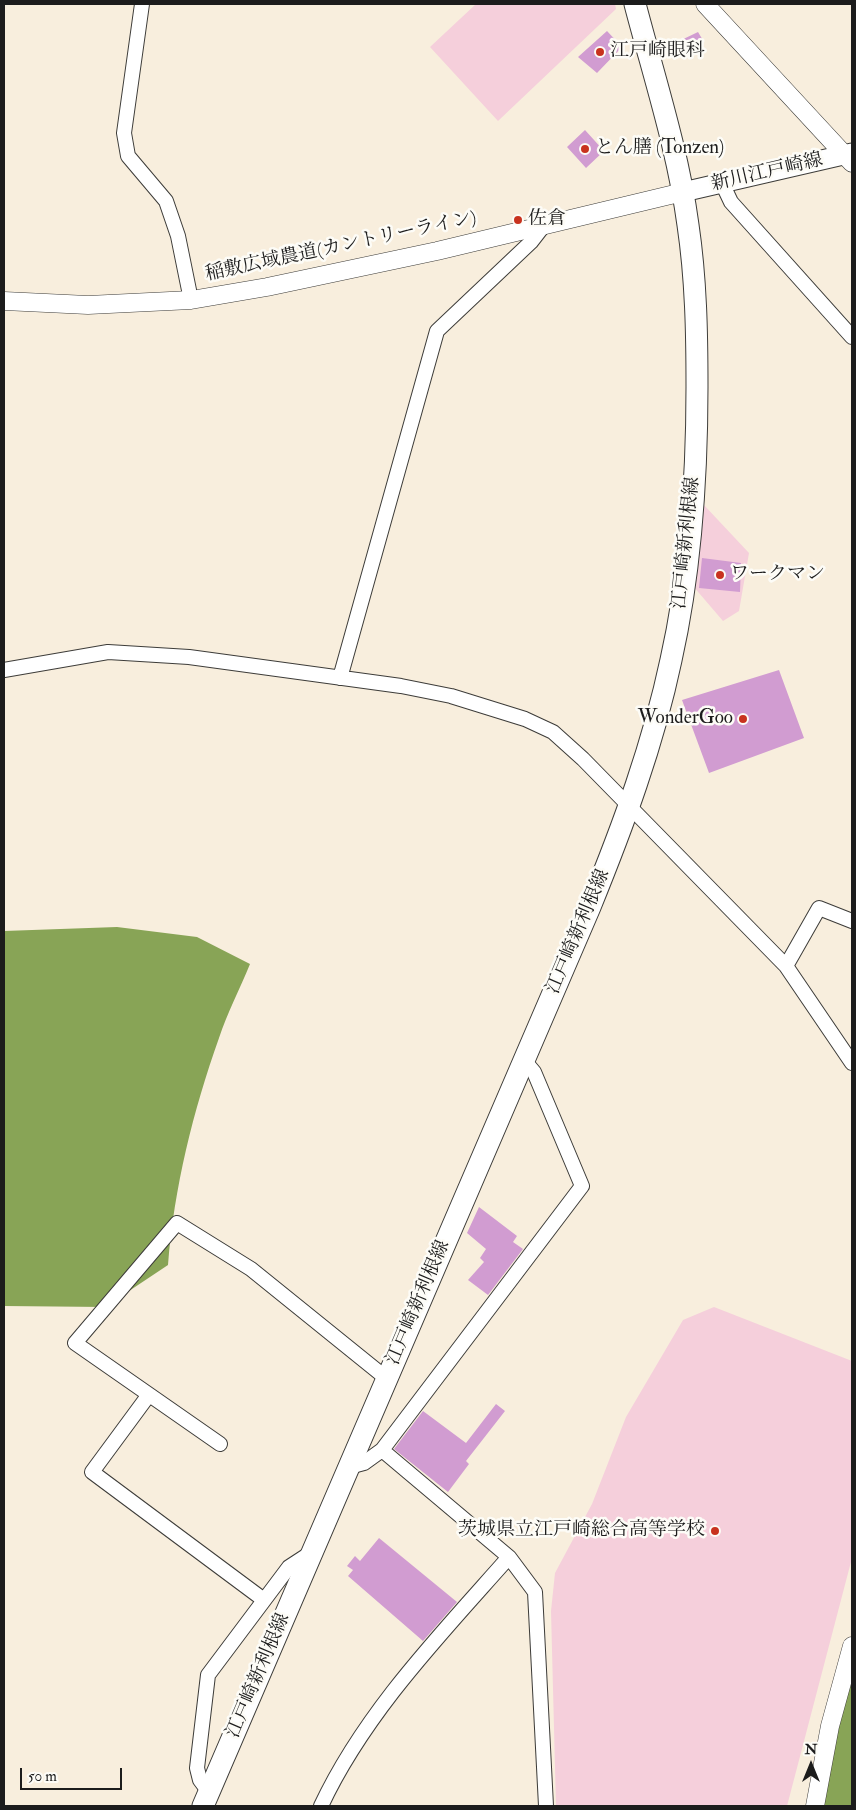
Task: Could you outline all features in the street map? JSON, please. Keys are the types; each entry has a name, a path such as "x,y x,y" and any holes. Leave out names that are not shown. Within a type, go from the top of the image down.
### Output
{"main road":[{"name":"江戸崎新利根線","path":"206,1799 590,907 630,806 658,716 672,659 681,608 694,483 696,308 693,260 683,192 635,4"},
{"name":"新川江戸崎線","path":"683,192 850,157"}],"street":[{"path":"142,4 124,133 128,156 166,201 178,236 191,300"},
{"path":"706,4 850,157"},
{"path":"722,183 731,202 852,337"},
{"name":"稲敷広域農道(カントリーライン)","path":"4,301 88,305 191,300 267,288 683,192"},
{"path":"340,678 437,332 531,242 545,224"},
{"path":"4,670 108,652 189,658 418,689 525,719 553,732 583,758 786,966 852,1063"},
{"path":"786,966 819,908 852,921"},
{"path":"349,1467 364,1463 382,1450 582,1186 534,1072 524,1060"},
{"path":"220,1444 148,1396 75,1343 177,1223 251,1269 386,1378"},
{"path":"148,1396 92,1472 264,1600"},
{"path":"382,1450 509,1557 535,1592 546,1806"},
{"path":"206,1799 197,1768 208,1675 289,1567 313,1551"},
{"path":"322,1806 336,1776 384,1705 453,1620 509,1557"},
{"path":"815,1806 830,1726 852,1646"}],"shaded area":[{"path":"476,4 615,4 616,9 498,121 430,47"},
{"path":"703,504 749,553 739,611 723,621 693,586"},
{"name":"茨城県立江戸崎総合高等学校","path":"714,1307 852,1361 852,1558 787,1806 556,1806 551,1611 555,1573 592,1504 626,1417 683,1320"}],"green space":[{"path":"117,927 197,937 250,964 222,1029 193,1122 175,1207 168,1265 105,1307 4,1306 4,931"},
{"path":"852,1672 852,1806 822,1806 836,1721"}],"building":[{"name":"江戸崎眼科","path":"607,31 622,47 597,73 578,57"},
{"path":"698,32 704,42 677,54 673,44"},
{"name":"とん膳 (Tonzen)","path":"585,130 604,151 586,168 567,147"},
{"name":"ワークマン","path":"702,558 741,563 740,592 699,588"},
{"name":"WonderGoo","path":"779,670 804,738 709,773 682,700"},
{"path":"479,1207 517,1236 513,1242 523,1249 488,1295 468,1280 484,1262 480,1258 486,1249 467,1233"},
{"path":"496,1404 505,1411 466,1461 469,1464 448,1492 394,1449 423,1411 466,1443"},
{"path":"379,1538 457,1602 423,1641 348,1576 353,1570 347,1566 355,1556 360,1561"}],"place":[{"name":"江戸崎眼科","path":"600,52"},
{"name":"とん膳 (Tonzen)","path":"585,149"},
{"name":"佐倉","path":"518,220"},
{"name":"ワークマン","path":"720,575"},
{"name":"WonderGoo","path":"743,719"},
{"name":"茨城県立江戸崎総合高等学校","path":"715,1531"}]}
